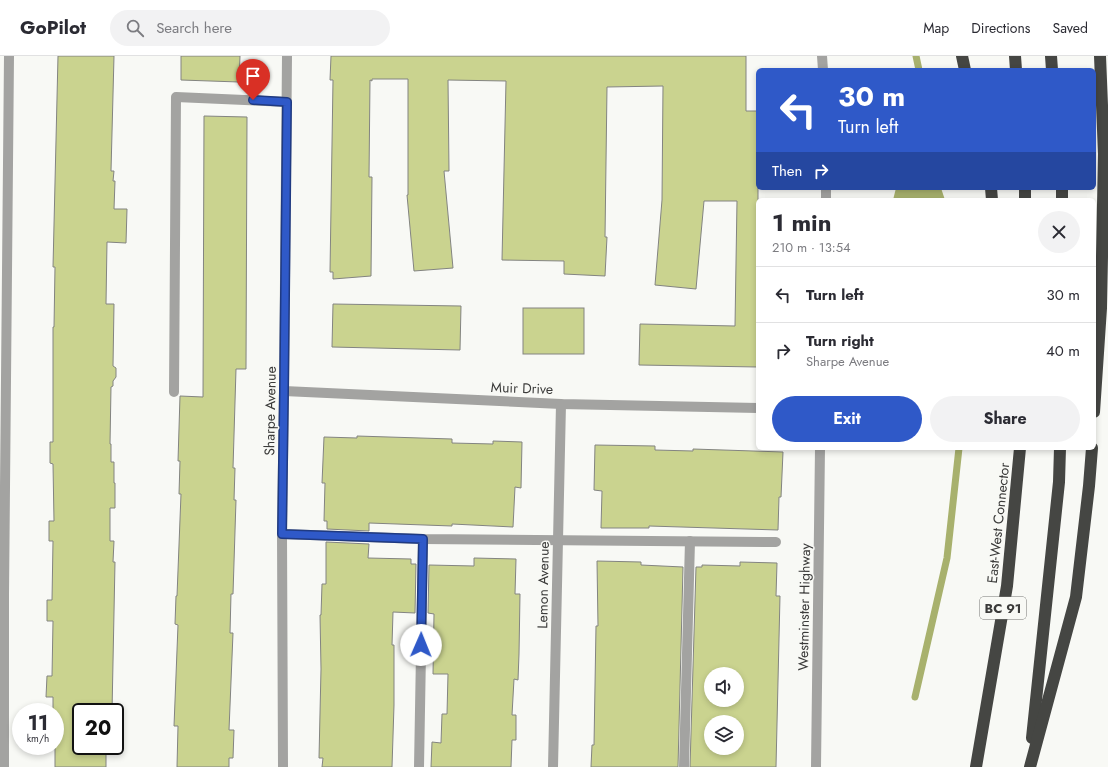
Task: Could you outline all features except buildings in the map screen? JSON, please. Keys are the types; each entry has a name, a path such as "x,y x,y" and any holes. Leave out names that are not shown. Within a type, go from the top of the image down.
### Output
{"highway":[{"path":"962,56 965,68"},
{"path":"1015,56 1016,68"},
{"path":"1051,56 1052,68"},
{"path":"1096,382 1101,308 1104,154 1100,56"},
{"name":"East-West Connector","path":"976,767 1007,586 1020,450"},
{"name":"BC 91","path":"1029,767 1059,482 1060,450"},
{"path":"1029,767 1076,597 1092,450"}],"street":[{"path":"4,767 2,620 4,129 9,56"},
{"name":"Sharpe Avenue","path":"283,767 282,534 287,56"},
{"path":"822,56 823,68"},
{"path":"174,392 176,97 287,102"},
{"name":"Muir Drive","path":"284,391 561,404 756,408"},
{"name":"Lemon Avenue","path":"553,767 561,404"},
{"name":"Westminster Highway","path":"816,767 820,450"},
{"path":"282,534 423,539 776,542"},
{"path":"419,767 423,539"},
{"path":"684,767 690,541"}],"shaded area":[{"path":"896,190 942,190 944,198 894,198"}],"waterway":[{"path":"916,56 919,68"},
{"path":"915,697 947,558 959,450"}],"route":[{"path":"253,100 287,102 282,534 316,534 423,539 421,645"}]}
